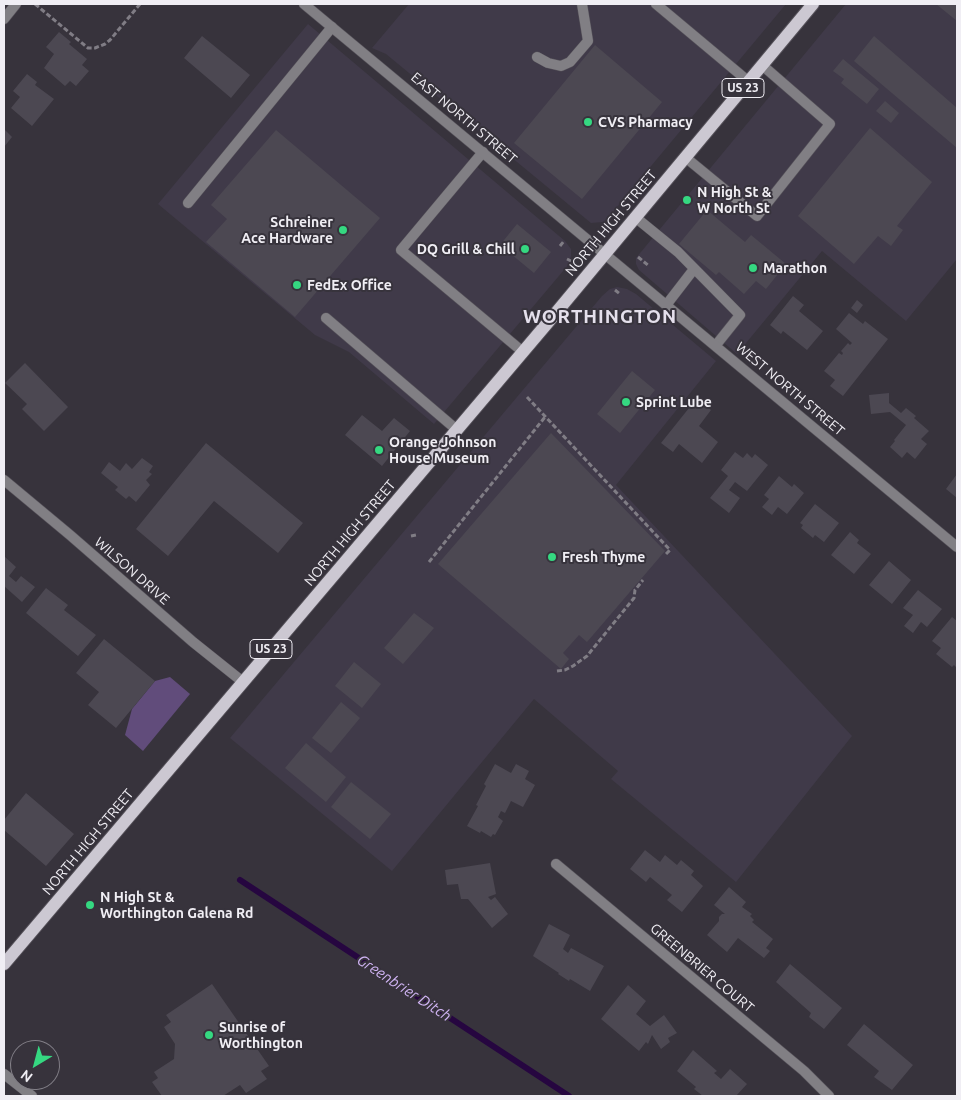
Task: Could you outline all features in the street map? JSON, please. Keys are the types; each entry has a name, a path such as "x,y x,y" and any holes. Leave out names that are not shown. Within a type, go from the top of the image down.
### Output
{"main road":[{"name":"NORTH HIGH STREET","path":"4,964 523,352 813,4"}],"street":[{"path":"4,19 16,4"},
{"name":"EAST NORTH STREET","path":"304,4 605,254"},
{"path":"537,57 548,63 560,66 570,62 588,41 582,4"},
{"path":"656,4 748,82"},
{"path":"188,203 332,27"},
{"path":"685,157 757,216 830,124 762,65"},
{"path":"483,152 401,250 523,352"},
{"path":"636,217 678,252 740,315 716,345"},
{"name":"WEST NORTH STREET","path":"605,254 957,547"},
{"path":"667,304 694,269"},
{"path":"326,318 457,430"},
{"name":"WILSON DRIVE","path":"4,480 193,642 243,682"},
{"name":"GREENBRIER COURT","path":"556,864 804,1071 829,1096"},
{"path":"4,1074 32,1096"}],"path":[{"path":"35,4 88,48 95,48 110,40 140,4"},
{"path":"560,246 564,241"},
{"path":"638,257 649,266"},
{"path":"615,290 620,294"},
{"path":"527,397 670,550 665,555"},
{"path":"428,562 545,417"},
{"path":"411,536 416,535"},
{"path":"557,671 565,670 587,656 634,598 636,590 643,580"}],"shaded area":[{"path":"409,4 786,4 607,219 603,222 591,223 386,54 372,48"},
{"path":"846,4 957,4 957,259 906,321 822,251 737,354 639,270 636,258"},
{"path":"308,24 565,241 571,249 569,264 434,424 349,352 315,335 158,204"},
{"path":"617,287 627,289 636,294 716,361 616,485 852,736 736,882 611,779 618,771 534,699 392,871 230,738 602,296 610,289"},
{"path":"170,677 190,694 143,751 125,735 132,709 155,681"}],"building":[{"path":"936,4 957,4 957,21"},
{"path":"59,32 71,42 69,44 87,59 82,65 89,71 76,86 70,81 65,86 44,68 54,54 46,47"},
{"path":"202,36 250,75 231,98 184,58"},
{"path":"874,36 957,108 957,148 854,61"},
{"name":"CVS Pharmacy","path":"595,45 662,102 582,199 514,143"},
{"path":"843,59 879,89 867,104 841,83 844,79 833,71"},
{"path":"27,74 37,82 35,85 54,99 32,126 11,108 20,97 13,91"},
{"path":"885,101 899,113 891,123 876,111"},
{"path":"870,128 932,182 897,226 903,230 891,246 878,236 854,264 798,216"},
{"path":"4,129 12,137 4,147"},
{"path":"276,130 380,218 295,317 206,242 227,219 211,205"},
{"path":"707,210 745,242 751,235 786,264 766,289 756,281 744,294 719,272 716,275 679,244"},
{"name":"DQ Grill & Chill","path":"517,224 551,252 534,273 500,245"},
{"path":"793,296 804,305 799,311 823,331 807,350 783,331 781,334 770,325"},
{"path":"857,300 863,305 857,313 851,308"},
{"path":"849,313 863,324 865,321 888,339 843,396 830,386 835,380 824,371 839,353 842,355 841,351 848,343 850,345 852,343 836,329"},
{"path":"25,363 68,407 44,431 22,409 27,404 5,383"},
{"name":"Sprint Lube","path":"632,371 655,390 620,433 597,414"},
{"path":"889,393 889,403 901,413 906,408 929,431 921,439 927,444 915,459 907,452 902,458 890,447 906,425 890,412 871,414 869,395"},
{"path":"697,398 711,410 699,426 718,442 702,463 679,444 673,452 661,443"},
{"name":"Orange Johnson House Museum","path":"362,415 382,431 394,418 410,431 382,466 345,435"},
{"name":"Fresh Thyme","path":"551,433 665,551 587,642 579,635 563,653 569,659 561,669 438,564"},
{"path":"206,443 303,523 278,553 214,501 168,556 136,529"},
{"path":"735,452 743,458 747,453 752,458 755,454 768,465 747,491 735,482 729,490 740,498 729,513 710,498 728,476 721,470"},
{"path":"142,458 153,466 149,472 152,474 146,480 150,485 136,502 129,496 126,499 115,490 118,487 101,473 109,462 120,471 126,463 132,469"},
{"path":"957,474 957,498 946,489"},
{"path":"779,476 792,487 794,484 804,493 787,514 778,507 772,515 762,507 769,499 764,495"},
{"path":"815,504 839,523 824,542 815,535 813,538 801,528 803,525 800,523"},
{"path":"850,532 859,540 857,543 871,554 854,574 831,555"},
{"path":"4,556 16,567 9,576 16,582 21,576 35,587 22,602 4,586"},
{"path":"889,561 911,580 892,604 869,585"},
{"path":"46,588 68,605 64,610 96,635 78,656 26,613"},
{"path":"918,590 942,609 927,627 921,622 913,633 904,626 913,615 903,608"},
{"path":"414,613 434,628 403,664 384,648"},
{"path":"952,617 957,621 957,668 954,665 952,667 936,654 941,648 932,641"},
{"path":"104,639 155,681 116,728 88,705 99,692 76,673"},
{"path":"354,662 381,684 362,708 335,686"},
{"path":"341,702 360,718 331,753 312,738"},
{"path":"306,743 346,777 326,802 285,768"},
{"path":"495,764 511,773 516,764 529,771 525,779 535,785 523,807 511,801 505,813 501,811 498,817 503,821 495,835 493,834 491,837 467,826 478,806 476,805 486,786 484,784"},
{"path":"351,782 391,814 370,839 331,807"},
{"path":"26,793 74,834 46,866 4,830 4,820"},
{"path":"645,850 660,862 665,855 677,865 681,860 694,871 691,875 703,886 682,912 667,900 672,895 650,877 646,882 630,869"},
{"path":"490,863 496,894 488,897 491,900 495,897 508,914 492,928 468,899 461,899 458,884 447,885 445,870"},
{"path":"729,887 746,902 742,907 752,914 750,916 754,920 752,922 773,939 766,948 770,951 764,958 738,938 727,952 707,935 719,921 719,917 725,914 714,905"},
{"path":"549,924 570,935 563,949 568,953 571,948 604,966 590,991 570,979 569,981 533,956"},
{"path":"790,964 842,1008 824,1029 809,1017 811,1013 776,982"},
{"name":"Sunrise of Worthington","path":"212,984 269,1066 261,1071 267,1079 246,1093 240,1085 223,1096 162,1096 152,1082 158,1078 154,1072 174,1059 175,1044 164,1027 171,1022 166,1015"},
{"path":"628,985 646,1001 636,1014 650,1026 664,1015 677,1033 668,1038 670,1042 661,1049 652,1035 648,1044 646,1042 639,1051 601,1019"},
{"path":"864,1024 913,1065 892,1090 874,1077 879,1071 847,1045"},
{"path":"693,1050 717,1071 714,1073 721,1079 730,1069 747,1084 736,1096 703,1096 694,1089 696,1087 677,1071"}],"waterway":[{"name":"Greenbrier Ditch","path":"240,880 569,1096"}],"place":[{"name":"CVS Pharmacy","path":"588,122"},
{"name":"N High St & W North St","path":"687,200"},
{"name":"Schreiner Ace Hardware","path":"343,230"},
{"name":"DQ Grill & Chill","path":"525,249"},
{"name":"Marathon","path":"753,268"},
{"name":"FedEx Office","path":"297,285"},
{"name":"Sprint Lube","path":"626,402"},
{"name":"Orange Johnson House Museum","path":"379,450"},
{"name":"Fresh Thyme","path":"552,557"},
{"name":"N High St & Worthington Galena Rd","path":"90,905"},
{"name":"Sunrise of Worthington","path":"209,1035"}],"district":[{"name":"WORTHINGTON","path":"600,317"}]}
